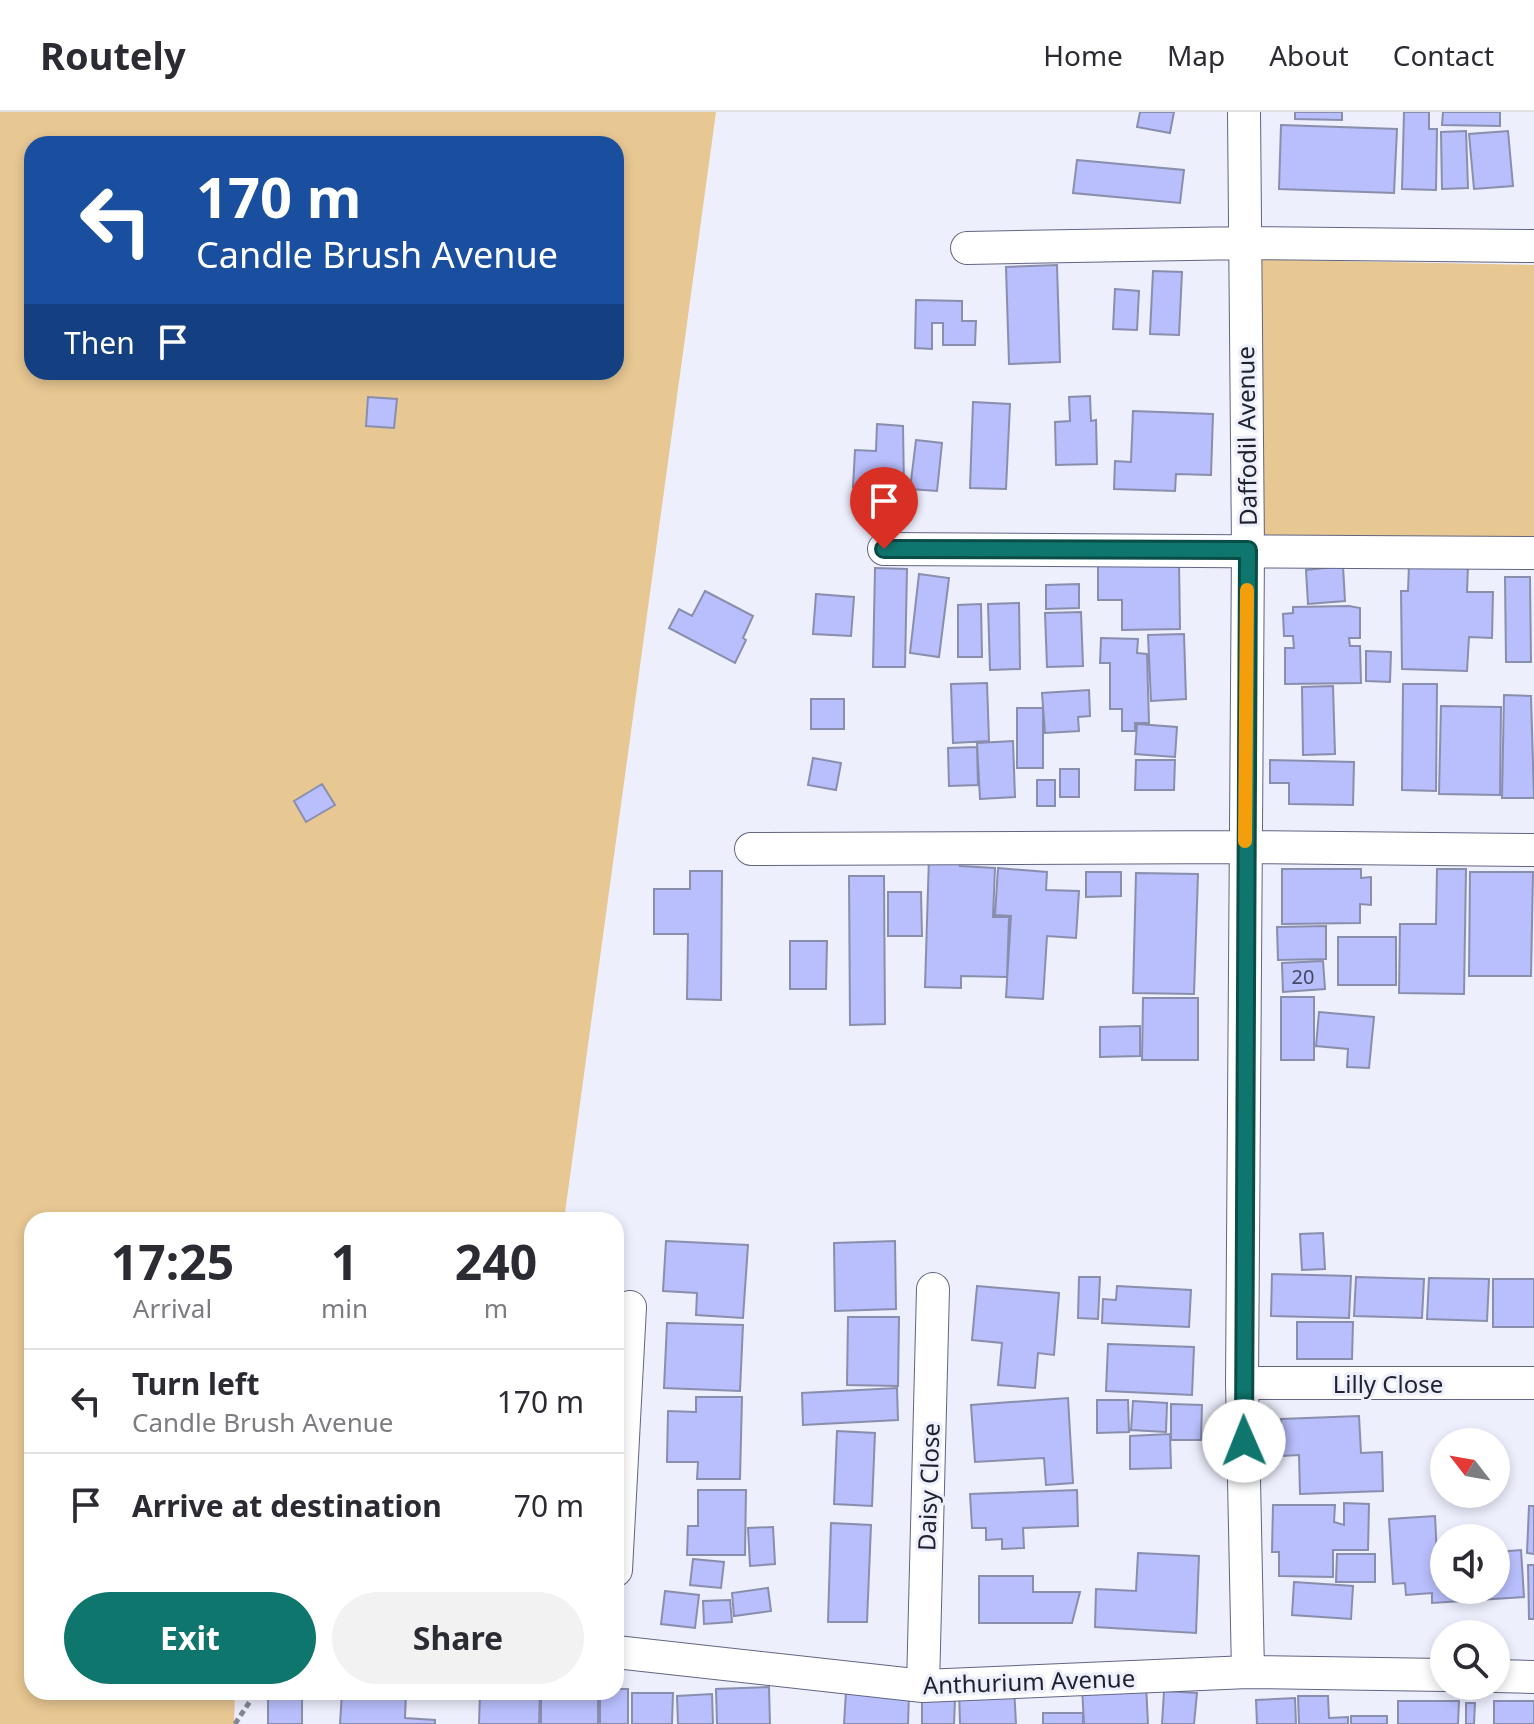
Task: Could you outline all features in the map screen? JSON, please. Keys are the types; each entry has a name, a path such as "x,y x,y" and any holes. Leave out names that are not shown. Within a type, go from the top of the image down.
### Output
{"street":[{"name":"Daffodil Avenue","path":"1244,112 1248,550 1242,1383 1248,1672"},
{"path":"967,248 1245,243 1534,246"},
{"path":"884,549 1534,553"},
{"path":"751,849 1245,847 1534,850"},
{"name":"Daisy Close","path":"923,1686 933,1289"},
{"path":"624,1420 630,1307"},
{"name":"Lilly Close","path":"1242,1383 1534,1383"},
{"name":"Anthurium Avenue","path":"624,1653 923,1686 1248,1672 1430,1675"},
{"path":"1510,1676 1534,1677"}],"path":[{"path":"235,1724 251,1700"}],"shaded area":[{"path":"0,112 716,112 565,1212 24,1212 24,1700 235,1700 234,1724 0,1724"},
{"path":"1239,259 1534,265 1534,545 1237,544"}],"building":[{"path":"1140,112 1174,112 1170,133 1137,127"},
{"path":"1295,112 1342,112 1342,120 1295,119"},
{"path":"1404,112 1429,112 1429,129 1437,129 1436,190 1402,189"},
{"path":"1443,112 1500,112 1500,126 1442,125"},
{"path":"1281,125 1397,129 1394,193 1279,189"},
{"path":"1466,131 1468,188 1442,189 1441,132"},
{"path":"1508,131 1513,186 1474,189 1469,134"},
{"path":"1077,160 1184,170 1180,203 1073,193"},
{"path":"1057,265 1060,362 1009,364 1006,267"},
{"path":"1153,271 1182,272 1179,335 1150,334"},
{"path":"1115,289 1139,291 1137,330 1113,329"},
{"path":"916,300 962,301 962,321 976,321 975,345 943,345 943,323 932,323 932,349 915,348"},
{"path":"1090,396 1091,421 1096,420 1097,464 1056,465 1055,422 1070,421 1069,397"},
{"path":"368,397 397,399 394,428 366,426"},
{"path":"973,402 1010,404 1006,489 970,488"},
{"path":"1133,411 1213,414 1211,475 1176,474 1175,491 1114,489 1115,461 1131,462"},
{"path":"877,424 903,426 904,489 853,487 855,450 876,451"},
{"path":"916,440 942,443 937,491 910,489"},
{"path":"1179,563 1180,629 1122,630 1122,600 1098,600 1098,565"},
{"path":"1409,564 1468,566 1467,592 1493,592 1492,638 1469,637 1467,671 1402,669 1401,591 1408,591"},
{"path":"1343,566 1345,601 1308,604 1306,570"},
{"path":"875,568 907,569 905,667 873,667"},
{"path":"919,574 949,578 939,657 910,653"},
{"path":"1505,577 1530,577 1531,662 1506,662"},
{"path":"1079,584 1079,608 1046,609 1046,585"},
{"path":"705,591 753,616 735,663 669,628 679,609 692,616"},
{"path":"816,594 854,597 851,636 813,634"},
{"path":"1019,603 1020,669 990,670 988,604"},
{"path":"981,604 982,657 958,657 958,605"},
{"path":"1293,607 1360,608 1360,638 1349,638 1350,646 1360,646 1361,683 1285,684 1285,648 1294,648 1293,636 1284,636 1283,614 1293,613"},
{"path":"1081,612 1083,666 1047,667 1045,613"},
{"path":"1184,634 1186,699 1151,701 1148,635"},
{"path":"1101,638 1138,639 1137,653 1147,654 1149,723 1135,723 1135,731 1122,731 1122,709 1110,709 1110,663 1100,663"},
{"path":"1366,651 1391,652 1390,682 1366,681"},
{"path":"987,683 989,741 953,743 951,684"},
{"path":"1403,684 1437,684 1436,791 1402,790"},
{"path":"1333,686 1335,754 1303,755 1302,687"},
{"path":"1089,690 1090,716 1078,717 1079,731 1045,733 1042,693"},
{"path":"1504,695 1531,696 1534,798 1502,798"},
{"path":"811,699 844,699 844,729 811,729"},
{"path":"1441,706 1501,707 1500,795 1439,794"},
{"path":"1017,708 1043,708 1043,768 1017,768"},
{"path":"1137,724 1177,727 1175,757 1135,754"},
{"path":"1013,741 1015,797 980,799 977,743"},
{"path":"977,747 978,785 949,786 948,748"},
{"path":"813,758 841,763 836,790 808,785"},
{"path":"1136,760 1175,760 1174,790 1135,790"},
{"path":"1270,760 1354,762 1353,805 1289,804 1289,783 1270,783"},
{"path":"1060,769 1079,769 1079,797 1060,797"},
{"path":"1037,780 1055,780 1055,806 1037,806"},
{"path":"322,784 335,805 306,822 294,801"},
{"path":"929,856 961,857 960,866 995,868 993,917 1009,917 1007,977 961,976 961,988 925,987"},
{"path":"998,868 1047,872 1046,890 1079,891 1076,938 1047,936 1043,999 1006,997 1011,916 995,915"},
{"path":"1282,869 1361,869 1361,878 1371,877 1371,905 1360,904 1360,923 1282,924"},
{"path":"1437,869 1466,869 1464,994 1399,993 1400,924 1436,924"},
{"path":"690,871 722,871 721,1000 687,999 688,934 654,934 654,889 690,889"},
{"path":"1086,872 1121,872 1121,896 1086,897"},
{"path":"1470,872 1533,872 1531,976 1469,976"},
{"path":"1136,873 1198,874 1194,994 1133,993"},
{"path":"849,876 884,876 885,1024 850,1025"},
{"path":"888,892 921,892 922,936 888,936"},
{"path":"1326,926 1326,959 1278,960 1277,927"},
{"path":"1338,937 1396,937 1396,985 1338,985"},
{"path":"790,941 827,941 826,989 790,989"},
{"path":"1323,961 1325,989 1283,992 1282,963"},
{"path":"1281,997 1314,997 1314,1060 1281,1060"},
{"path":"1143,998 1198,998 1198,1060 1142,1060"},
{"path":"1319,1012 1374,1017 1369,1068 1347,1067 1348,1049 1316,1046"},
{"path":"1140,1026 1140,1056 1100,1057 1100,1027"},
{"path":"1323,1233 1325,1269 1302,1270 1300,1234"},
{"path":"666,1241 748,1245 743,1318 696,1315 697,1293 663,1291"},
{"path":"895,1241 896,1309 835,1311 834,1243"},
{"path":"1272,1274 1351,1276 1349,1318 1271,1316"},
{"path":"1079,1277 1100,1277 1098,1319 1078,1318"},
{"path":"1356,1277 1424,1279 1422,1318 1354,1316"},
{"path":"1429,1278 1489,1279 1487,1321 1427,1319"},
{"path":"1493,1279 1534,1279 1534,1327 1493,1327"},
{"path":"977,1286 1059,1293 1054,1355 1038,1353 1035,1388 998,1385 1002,1343 972,1340"},
{"path":"1117,1286 1191,1290 1189,1327 1102,1323 1103,1299 1116,1300"},
{"path":"848,1317 899,1317 898,1386 847,1385"},
{"path":"1297,1322 1353,1322 1352,1359 1297,1359"},
{"path":"667,1323 743,1325 740,1391 664,1388"},
{"path":"1108,1344 1194,1347 1192,1395 1106,1391"},
{"path":"897,1388 898,1420 803,1425 802,1393"},
{"path":"696,1397 742,1397 740,1479 697,1479 698,1462 667,1462 668,1411 696,1412"},
{"path":"1068,1398 1073,1483 1046,1485 1044,1458 975,1462 971,1405"},
{"path":"1097,1400 1128,1400 1129,1432 1097,1433"},
{"path":"1133,1401 1167,1403 1166,1432 1131,1430"},
{"path":"1171,1404 1202,1405 1201,1440 1171,1440"},
{"path":"1359,1416 1361,1453 1382,1452 1383,1491 1300,1494 1299,1455 1282,1456 1281,1419"},
{"path":"837,1431 875,1433 872,1506 834,1504"},
{"path":"1170,1434 1171,1468 1130,1469 1130,1436"},
{"path":"698,1490 746,1490 745,1555 687,1555 688,1526 698,1526"},
{"path":"1077,1490 1078,1526 1023,1528 1024,1548 1002,1549 1002,1539 986,1540 986,1528 972,1528 970,1494"},
{"path":"1344,1503 1369,1504 1368,1550 1333,1550 1333,1577 1279,1576 1279,1552 1272,1552 1273,1505 1335,1505 1334,1522 1344,1525"},
{"path":"1529,1506 1534,1506 1534,1554 1527,1553"},
{"path":"1435,1516 1435,1524 1430,1524 1430,1593 1406,1595 1405,1583 1393,1584 1389,1519"},
{"path":"831,1523 871,1525 867,1622 828,1622"},
{"path":"773,1527 775,1564 750,1566 748,1528"},
{"path":"1521,1550 1524,1597 1510,1598 1510,1551"},
{"path":"1138,1553 1199,1556 1196,1633 1095,1627 1096,1589 1136,1591"},
{"path":"1337,1554 1375,1554 1375,1582 1336,1582"},
{"path":"693,1559 724,1562 721,1588 690,1585"},
{"path":"1528,1565 1534,1565 1534,1619 1529,1619"},
{"path":"979,1576 1033,1576 1033,1592 1080,1592 1072,1623 979,1623"},
{"path":"1294,1582 1353,1586 1351,1619 1292,1615"},
{"path":"768,1588 771,1611 734,1616 732,1593"},
{"path":"665,1591 699,1595 695,1628 661,1624"},
{"path":"730,1600 732,1622 704,1624 703,1601"},
{"path":"1146,1684 1148,1724 1084,1724 1082,1688"},
{"path":"769,1687 770,1724 717,1724 716,1689"},
{"path":"1014,1687 1016,1724 960,1724 959,1689"},
{"path":"624,1689 628,1689 628,1724 600,1724 600,1700 624,1700"},
{"path":"846,1691 909,1694 908,1724 844,1724"},
{"path":"1164,1691 1197,1693 1194,1724 1162,1724"},
{"path":"632,1693 673,1693 672,1724 632,1724"},
{"path":"712,1694 713,1724 678,1724 677,1696"},
{"path":"1298,1696 1328,1696 1329,1718 1348,1717 1348,1724 1299,1724"},
{"path":"922,1698 955,1699 954,1724 922,1724"},
{"path":"1295,1698 1296,1724 1257,1724 1256,1700"},
{"path":"268,1700 302,1700 302,1724 268,1724"},
{"path":"342,1700 406,1700 405,1718 435,1720 435,1724 340,1724"},
{"path":"480,1700 540,1700 539,1724 479,1724"},
{"path":"541,1700 598,1700 598,1724 541,1724"},
{"path":"1398,1701 1459,1701 1458,1724 1398,1724"},
{"path":"1494,1701 1534,1701 1534,1724 1494,1724"},
{"path":"1466,1703 1475,1703 1474,1724 1466,1724"},
{"path":"1043,1713 1083,1713 1083,1724 1043,1724"},
{"path":"1351,1716 1387,1716 1387,1724 1351,1724"}],"slow traffic":[{"path":"1245,841 1247,590"}],"route":[{"path":"884,549 1248,550 1244,1441"}]}
